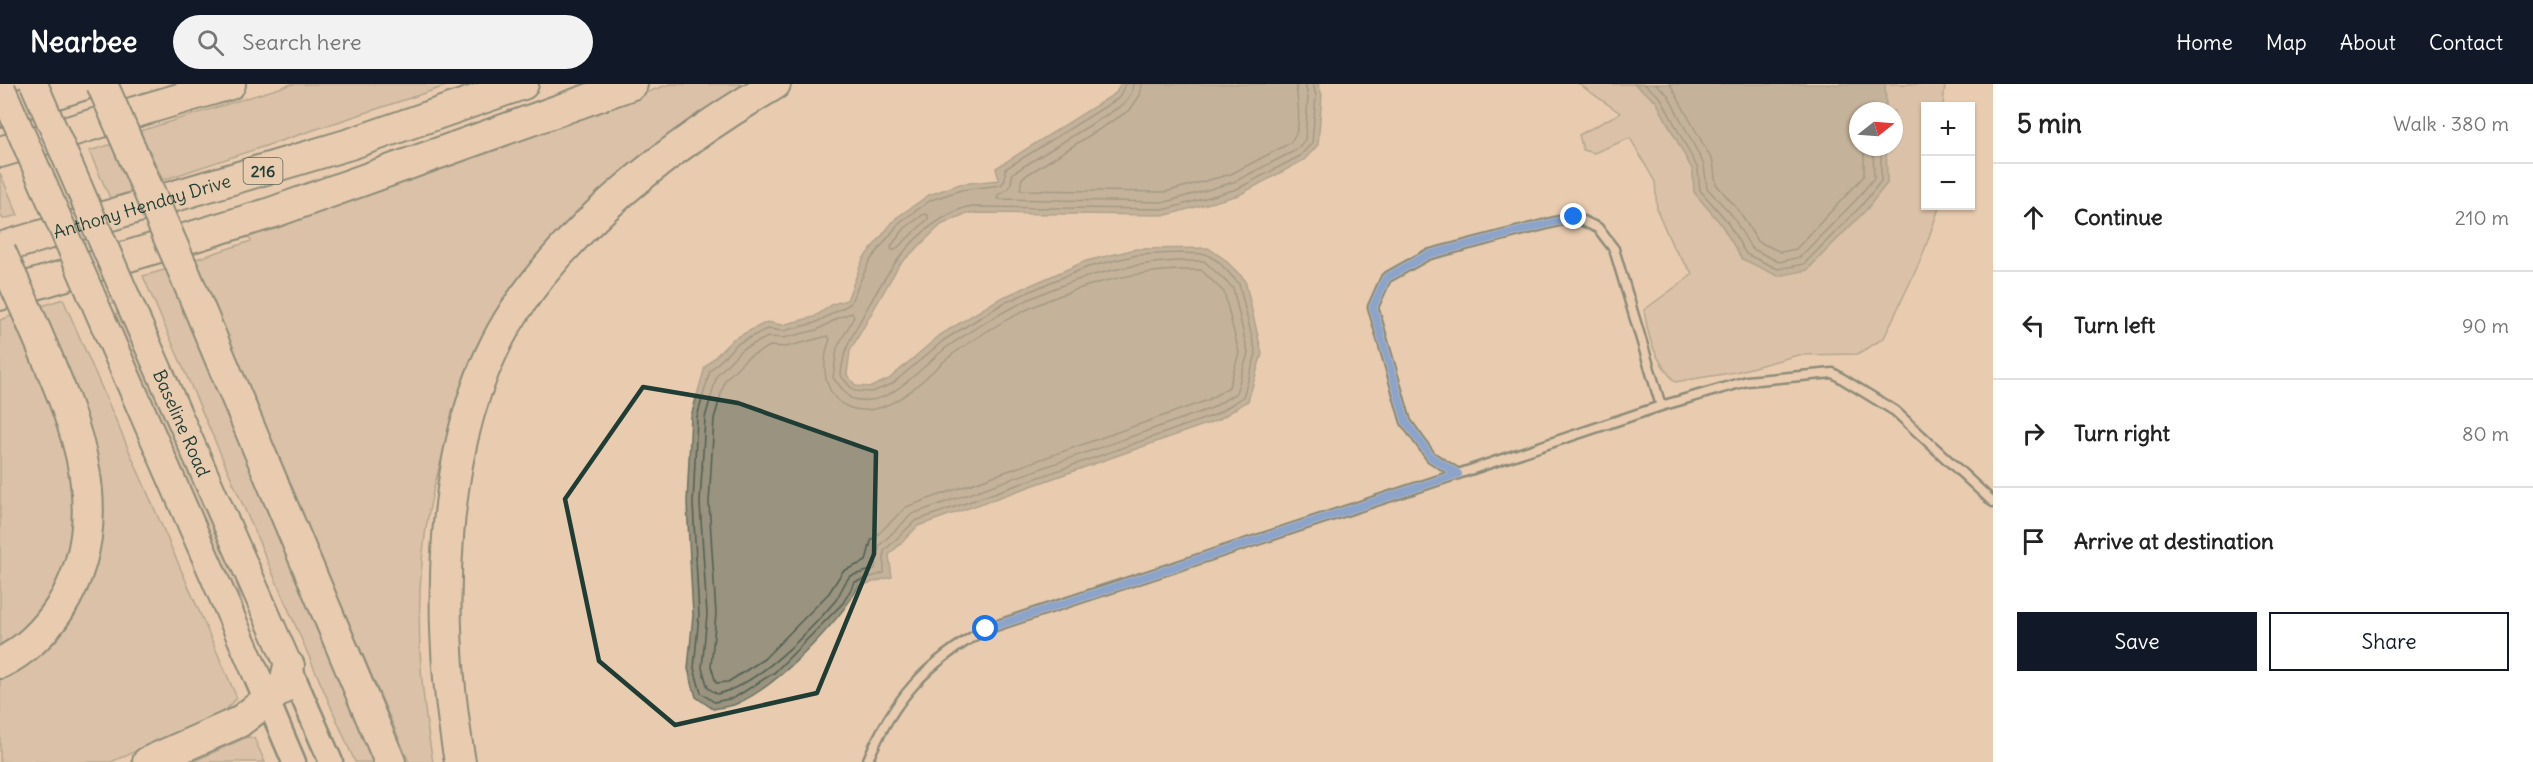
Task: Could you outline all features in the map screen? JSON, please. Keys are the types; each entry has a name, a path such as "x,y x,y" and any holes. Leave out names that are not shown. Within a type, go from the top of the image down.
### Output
{"highway":[{"path":"1,95 85,84"},
{"path":"102,84 181,265 390,762"},
{"path":"0,152 230,84"},
{"name":"Anthony Henday Drive","path":"0,249 350,144 523,84"},
{"path":"0,295 271,213 632,84"},
{"path":"460,762 448,680 445,630 446,553 454,489 469,418 489,361 514,313 549,266 594,220 682,143 775,84"},
{"path":"0,249 66,403 82,452 88,492 88,519 84,546 72,589 50,623 28,644 0,663"},
{"path":"148,762 239,722 284,687 289,666"}],"main road":[{"name":"Baseline Road","path":"34,84 330,762"},
{"name":"Baseline Road","path":"1,95 90,292 294,762"}],"lane":[{"path":"1458,474 1431,457 1406,422 1373,307 1386,278 1427,255 1574,217 1598,228 1614,249 1661,406"},
{"path":"867,762 882,726 914,683 958,645 986,629 1661,406 1747,381 1833,373 1895,411 1993,502"}],"highlighted area":[{"path":"643,387 738,403 876,452 874,554 817,693 675,725 599,661 565,499"}],"shaded area":[{"path":"292,84 452,84 163,180 140,131"},
{"path":"670,84 749,84 657,145 584,209 561,241 478,375 459,410 432,496 420,584 422,674 433,762 409,762 193,260 251,241 248,235"},
{"path":"1579,84 1634,84 1656,101 1693,171 1694,192 1721,224 1742,259 1807,270 1866,209 1887,183 1886,156 1903,156 1903,102 1886,102 1885,84 1945,84 1943,102 1921,102 1921,210 1938,210 1922,257 1884,338 1858,354 1798,355 1736,372 1675,382 1662,365 1654,349 1644,310 1693,274 1673,247 1657,210 1655,182 1630,138 1594,153 1583,150 1579,135 1620,113"},
{"path":"116,143 137,190 110,198 89,151"},
{"path":"0,173 18,215 3,219 0,213"},
{"path":"171,268 387,762 355,762 143,276"},
{"path":"63,299 237,698 223,713 111,762 0,762 0,674 92,557 36,308"},
{"path":"120,313 236,580 248,624 109,315"},
{"path":"14,315 45,390 67,453 72,471 73,522 62,570 51,592 20,631 0,647 0,320"},
{"path":"247,737 254,738 265,762 192,762"}],"water":[{"path":"1120,84 1318,84 1322,95 1318,145 1304,160 1239,195 1167,215 967,213 941,225 899,265 850,351 847,375 856,386 871,387 889,379 940,335 999,299 1086,261 1136,249 1208,248 1223,258 1245,280 1262,354 1248,401 1218,420 918,526 889,555 892,577 859,586 822,635 770,684 736,704 713,709 696,697 688,669 693,615 687,503 691,416 705,367 733,339 767,322 782,325 814,317 833,304 847,300 863,259 896,218 929,195 960,184 999,180 996,168 1116,93"},
{"path":"1634,84 1885,84 1886,102 1849,102 1849,156 1886,156 1887,183 1867,209 1807,270 1778,276 1742,259 1721,224 1694,192 1693,171 1656,101"}],"route":[{"path":"986,629 1458,474 1431,457 1406,422 1373,307 1386,278 1427,255 1574,217"}]}
